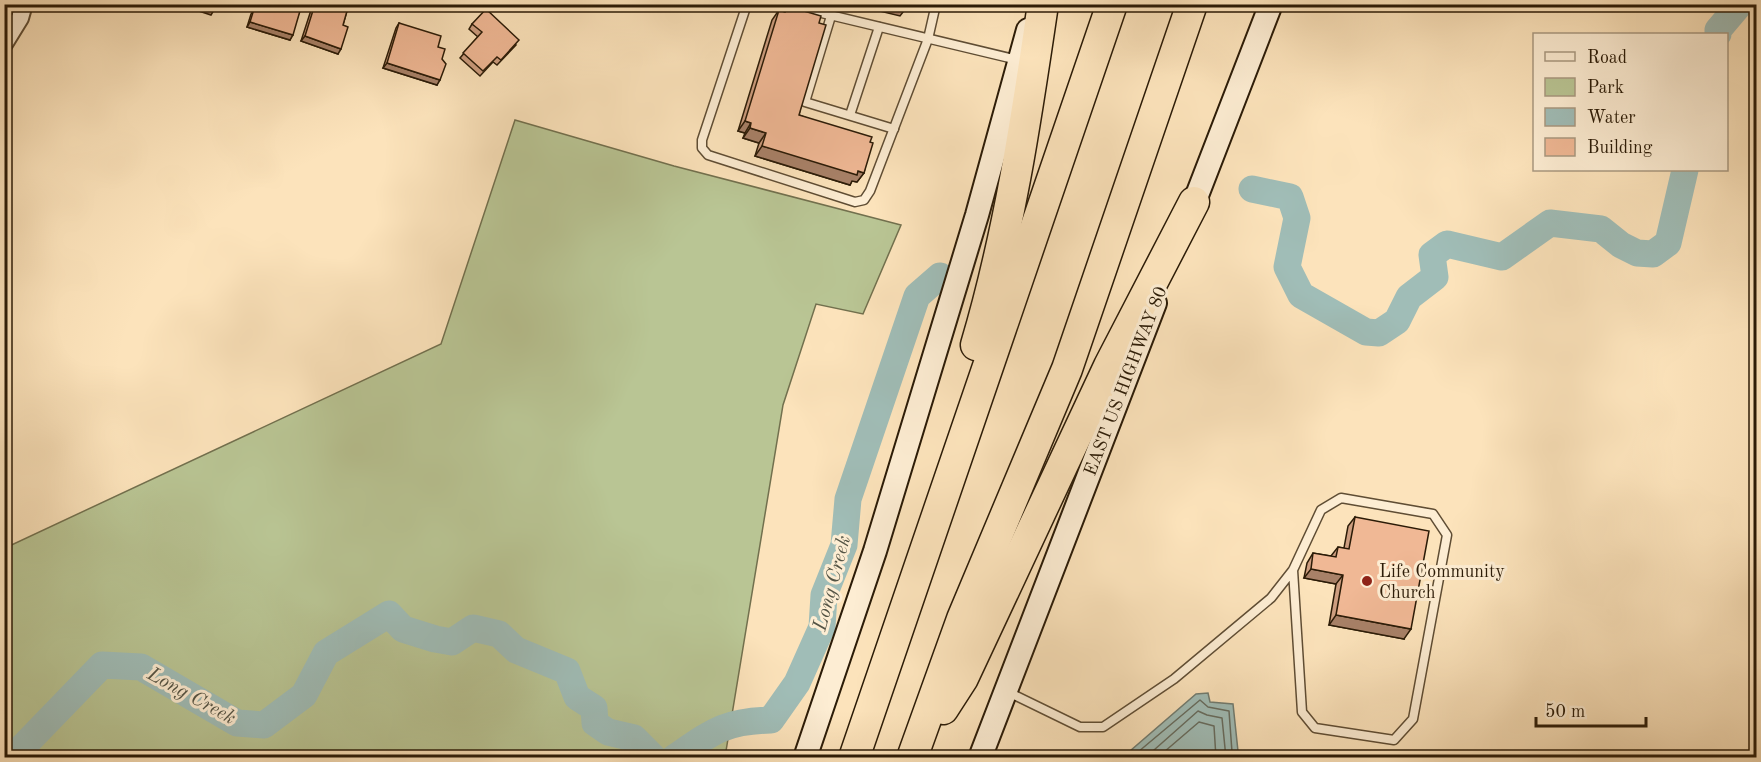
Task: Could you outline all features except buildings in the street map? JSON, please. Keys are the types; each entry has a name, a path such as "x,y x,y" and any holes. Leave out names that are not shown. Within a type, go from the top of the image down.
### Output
{"highway":[{"path":"857,749 983,321 1008,221 1043,4"},
{"path":"857,749 1112,4"},
{"path":"913,758 962,619 1066,369 1192,4"},
{"path":"913,758 963,678 1109,366 1194,202"}],"main road":[{"path":"805,758 878,541 977,215 1035,4"},
{"name":"EAST US HIGHWAY 80","path":"980,758 1270,4"}],"street":[{"path":"4,44 20,18 24,4"}],"lane":[{"path":"747,4 702,140 702,148 708,155 855,202 864,200 870,191 928,39 936,4"},
{"path":"784,4 1019,60"},
{"path":"831,16 805,102 894,129"},
{"path":"850,115 879,27"},
{"path":"1005,691 1080,727 1103,727 1174,679 1271,598 1293,570 1321,510 1341,498 1434,514 1447,535 1413,718 1394,740 1315,728 1302,712 1293,570"}],"green space":[{"path":"515,120 674,166 901,225 863,314 816,304 783,405 725,757 410,758 383,752 381,758 5,757 5,548 441,344"}],"water":[{"path":"1208,693 1210,702 1233,704 1238,751 1241,757 1132,757 1130,751 1196,694"}],"waterway":[{"name":"Long Creek","path":"1718,33 1718,30 1740,4"},
{"name":"Long Creek","path":"1252,189 1290,197 1297,218 1287,267 1301,295 1366,332 1379,333 1397,321 1409,297 1435,277 1432,255 1447,244 1502,257 1550,223 1601,229 1621,245 1637,253 1653,254 1668,243 1685,171"},
{"name":"Long Creek","path":"674,758 719,730 741,723 771,720 797,683 822,627 824,595 844,545 848,499 917,296 940,276"},
{"name":"Long Creek","path":"12,758 102,665 141,667 237,723 264,725 304,695 326,653 389,614 403,629 435,639 452,642 473,628 499,634 516,650 567,671 577,697 594,708 595,723 608,732 634,738 654,758"}],"place":[{"name":"Life Community Church","path":"1367,581"}]}
